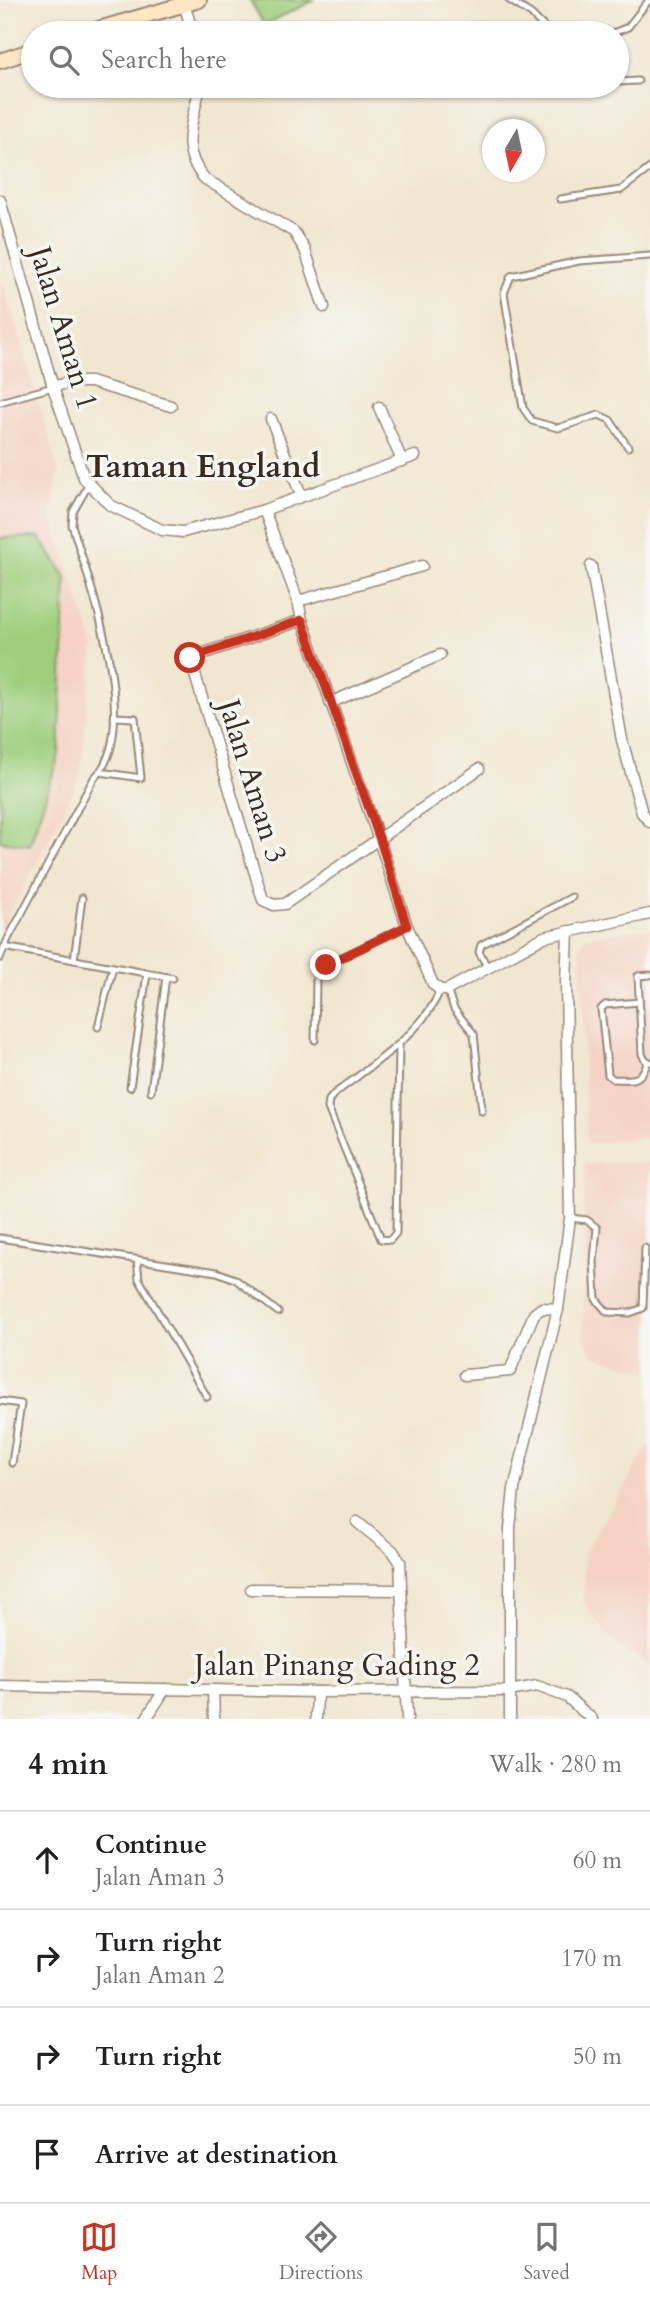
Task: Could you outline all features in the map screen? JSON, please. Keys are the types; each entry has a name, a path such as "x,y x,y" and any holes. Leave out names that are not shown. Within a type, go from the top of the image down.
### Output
{"main road":[{"path":"126,21 191,2"},
{"path":"0,61 21,54"}],"street":[{"path":"191,2 192,21"},
{"path":"198,98 189,141 189,155 194,168 205,179 294,232 305,250 324,307"},
{"name":"Jalan Aman 1","path":"0,200 53,387 84,478 110,505 162,530 183,532 264,510 415,456"},
{"path":"53,387 69,382 90,382 171,405"},
{"path":"379,407 402,461"},
{"path":"271,419 301,495"},
{"path":"264,510 298,601 302,620 380,840 407,926 433,984 444,990 544,937 650,914"},
{"path":"298,601 422,566"},
{"path":"591,566 622,740 642,813 650,822"},
{"name":"Jalan Aman 3","path":"302,620 190,658 263,900 274,905 285,904 380,840"},
{"path":"330,703 440,655"},
{"path":"380,840 480,769"},
{"path":"510,1719 510,1528 514,1489 558,1309 570,1218 566,984 568,931"},
{"path":"465,1375 510,1371 534,1314 542,1308 558,1309"},
{"path":"358,1522 393,1550 400,1562 407,1719"},
{"path":"251,1589 401,1590"},
{"name":"Jalan Pinang Gading 2","path":"0,1686 407,1692 509,1690 537,1686 567,1697 592,1719"},
{"path":"146,1719 165,1689"},
{"path":"213,1690 214,1719"},
{"path":"316,1719 317,1692"}],"lane":[{"path":"509,0 538,21"},
{"path":"629,26 649,0"},
{"path":"629,81 638,81"},
{"path":"560,199 621,190 650,168"},
{"path":"628,447 610,420 599,415 558,428 532,421 523,408 504,293 511,276 579,261 650,256"},
{"path":"0,402 53,387"},
{"path":"0,958 94,778 110,753 114,717 111,669 104,628 72,525 74,512 90,483"},
{"path":"100,772 141,778 135,718 114,717"},
{"path":"488,968 479,952 481,944 572,897"},
{"path":"74,960 82,898"},
{"path":"315,1040 316,980 326,965 407,926"},
{"path":"4,947 170,978 151,1090"},
{"path":"98,1027 113,967"},
{"path":"130,1087 147,974"},
{"path":"639,1002 605,1006 601,1009 608,1075 613,1079 638,1078 649,1062 642,1054 638,976 650,975"},
{"path":"399,1044 396,1233 390,1240 381,1239 328,1108 329,1100 399,1044 444,990 454,1009 474,1034 482,1111"},
{"path":"570,1218 587,1220 597,1228 594,1261 596,1298 607,1312 630,1313 643,1308 645,1248"},
{"path":"0,1238 217,1272 234,1279 278,1312"},
{"path":"137,1259 139,1279 207,1397"},
{"path":"0,1401 21,1404 12,1463"}],"shaded area":[{"path":"0,273 59,471 51,516 94,645 80,777 0,933"},
{"path":"650,929 650,1137 587,1144 580,950 584,937"},
{"path":"650,1162 650,1373 592,1355 583,1336 585,1164"},
{"path":"650,1444 650,1664 616,1645 584,1604 584,1553"}],"green space":[{"path":"250,0 315,0 272,21 262,21"},
{"path":"39,537 66,577 59,754 30,845 0,841 0,538"}],"district":[{"name":"Taman England","path":"203,466"}],"route":[{"path":"190,658 302,620 380,840 407,926 326,965"}]}
